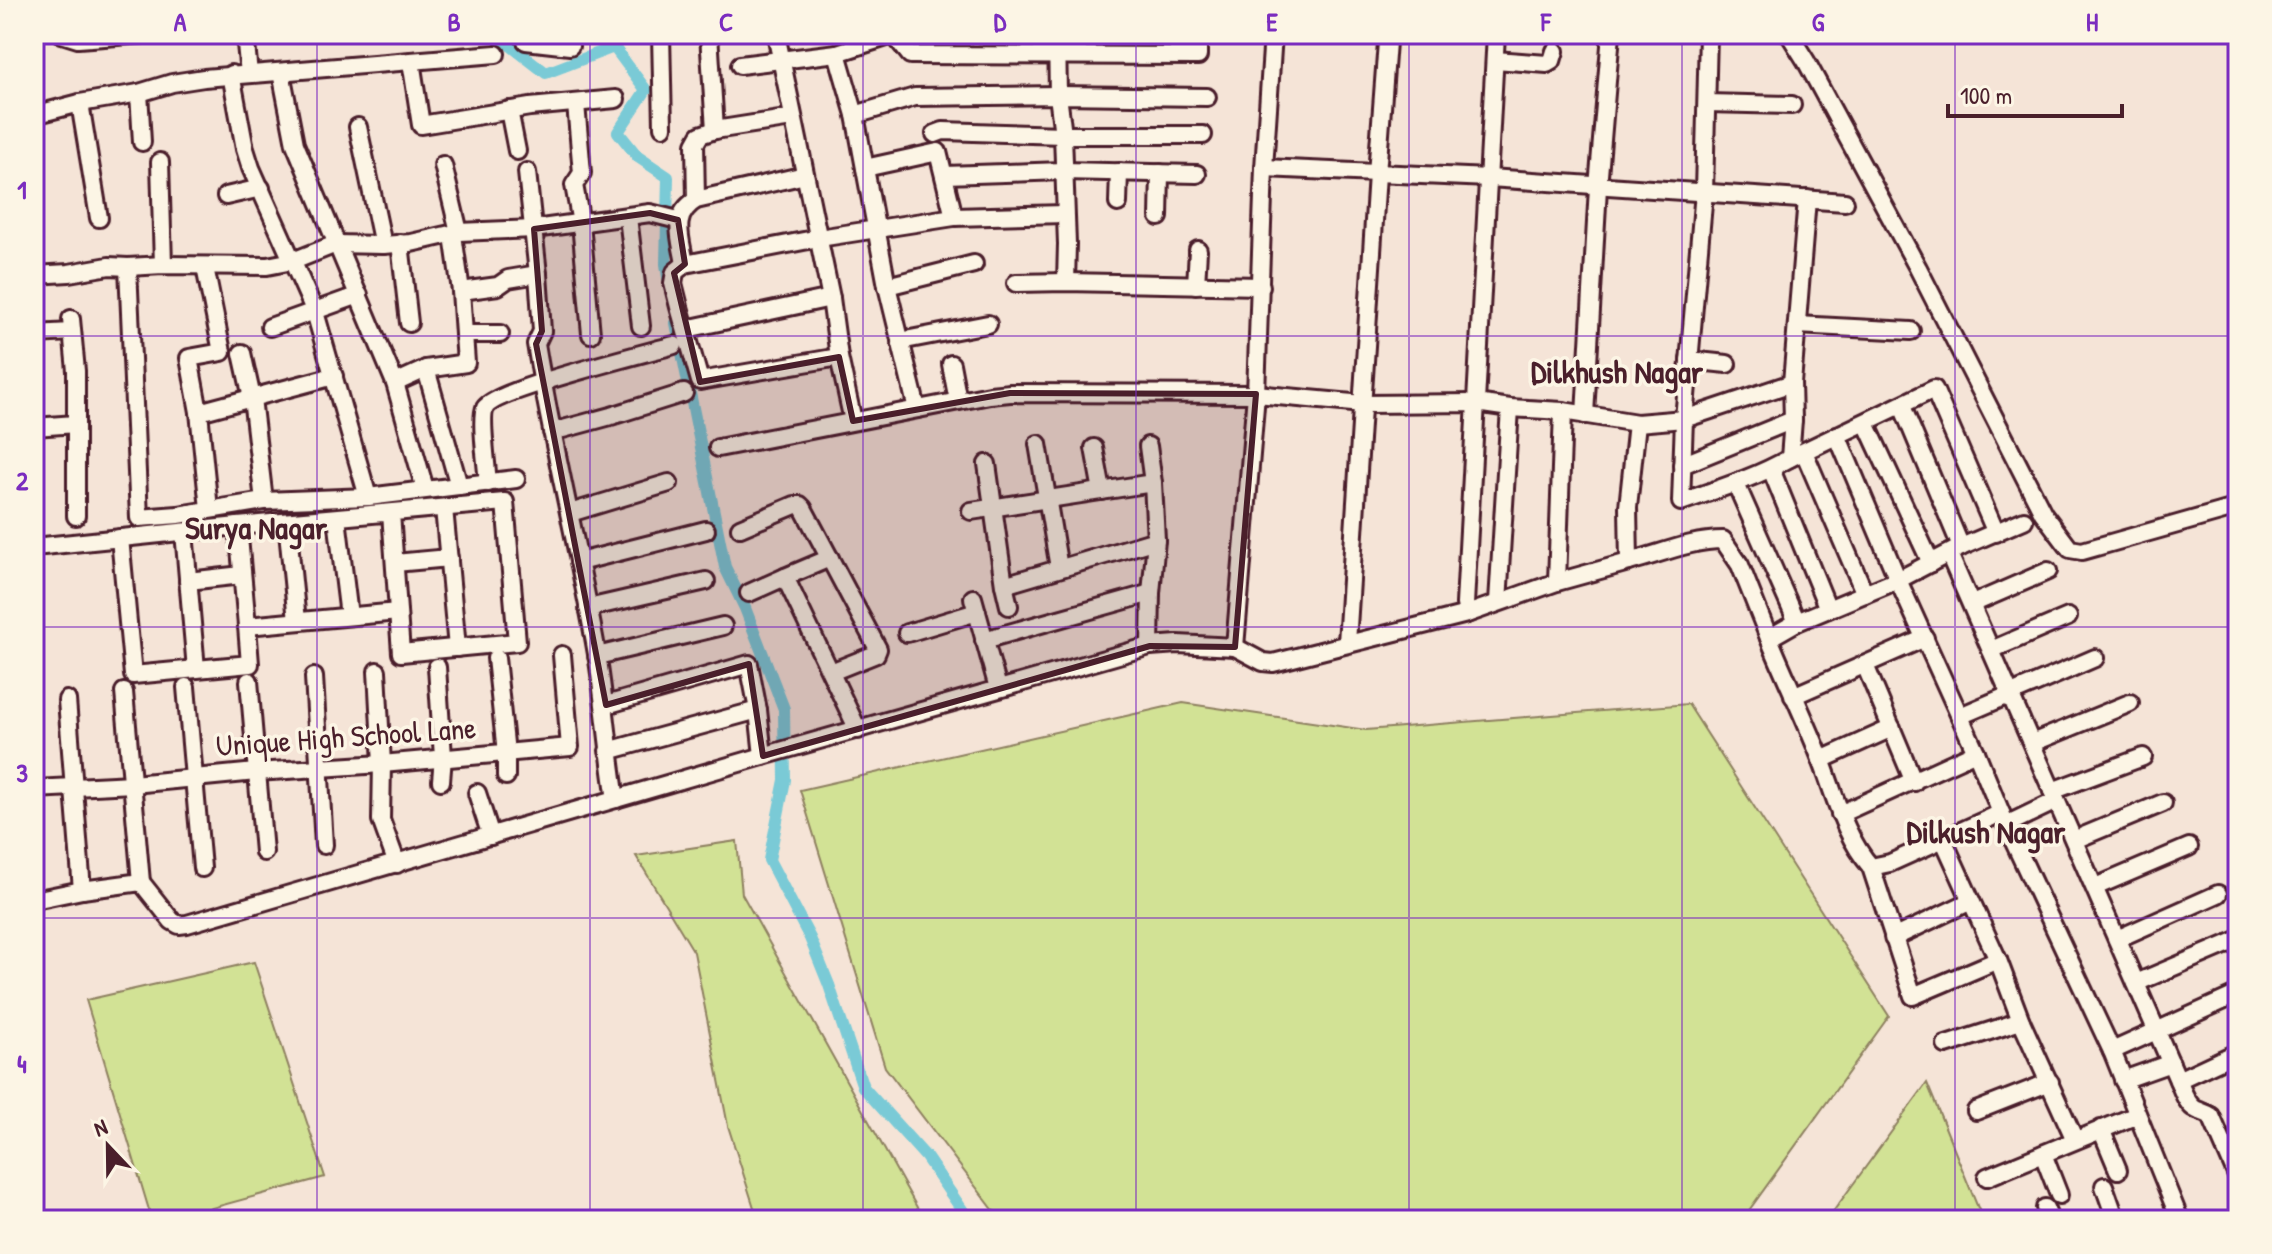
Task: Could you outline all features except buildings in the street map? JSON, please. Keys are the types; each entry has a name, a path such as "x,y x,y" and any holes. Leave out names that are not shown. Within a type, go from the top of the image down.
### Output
{"street":[{"path":"62,34 78,39 144,34"},
{"path":"245,34 240,74 245,149 315,312 368,497"},
{"path":"526,41 570,46 570,34"},
{"path":"661,34 663,127"},
{"path":"709,34 715,130"},
{"path":"776,34 831,298 839,357 853,421"},
{"path":"740,65 837,53 895,34 910,55 1198,56 1198,34"},
{"path":"1057,34 1066,282"},
{"path":"1235,647 1256,394 1264,168 1273,34"},
{"path":"1347,643 1377,174 1387,42 1391,34"},
{"path":"1467,614 1465,604 1496,34"},
{"path":"1585,415 1598,187 1611,34"},
{"path":"1708,34 1704,192 1684,419 1681,502 1771,469 1934,389 1996,533"},
{"path":"1789,34 1918,268 2043,513 2070,549 2082,551 2238,507"},
{"path":"1495,60 1547,64 1552,61 1555,51"},
{"path":"837,53 855,115 887,286 917,409"},
{"path":"34,115 172,83 240,74 496,54"},
{"path":"411,61 421,125 509,110 616,99"},
{"path":"281,72 295,144 395,383 425,489"},
{"path":"139,93 142,142"},
{"path":"855,115 915,97 1207,97"},
{"path":"80,103 99,218"},
{"path":"1707,103 1792,105"},
{"path":"576,104 582,173 574,185 581,223 591,334"},
{"path":"509,110 517,151"},
{"path":"696,200 695,144 700,135 792,118"},
{"path":"358,127 383,245"},
{"path":"935,134 943,131 1203,135"},
{"path":"865,168 938,152 954,217"},
{"path":"160,162 163,265"},
{"path":"395,383 426,369 466,363 456,233 443,165"},
{"path":"1264,168 1489,178 1845,202"},
{"path":"945,175 1063,171 1197,174"},
{"path":"527,172 542,331 536,344 606,705 608,751 616,799"},
{"path":"1118,203 1119,172"},
{"path":"1159,217 1160,173"},
{"path":"685,264 678,220 686,206 696,200 805,175"},
{"path":"226,196 261,188"},
{"path":"1807,199 1792,383 1797,455 1865,594"},
{"path":"34,275 109,266 267,266 293,261 336,244 411,243 456,233 534,229 650,213 678,220"},
{"path":"839,357 703,382 698,378 673,283 675,272 685,264 876,228 954,217 1065,214"},
{"path":"628,217 641,326"},
{"path":"400,243 409,323"},
{"path":"1196,285 1198,250"},
{"path":"887,286 974,264"},
{"path":"128,267 139,518 264,501 368,497 516,479"},
{"path":"205,267 222,352 189,358 199,412 209,509"},
{"path":"461,291 498,286 508,279 538,274"},
{"path":"1016,283 1261,286"},
{"path":"270,327 359,295"},
{"path":"686,329 831,298"},
{"path":"900,341 988,324"},
{"path":"34,334 71,325 76,371 76,516"},
{"path":"1797,325 1911,331"},
{"path":"464,334 500,334"},
{"path":"488,483 483,414 496,399 542,382 674,345"},
{"path":"242,353 252,398 264,501"},
{"path":"1689,360 1727,364"},
{"path":"951,364 958,401"},
{"path":"426,369 459,486"},
{"path":"199,412 334,376"},
{"path":"718,448 1010,393 1256,394 1363,404 1476,403 1563,411 1637,423 1684,419 1792,383"},
{"path":"552,432 684,393"},
{"path":"1902,406 1972,604 2054,796 2190,1105 2211,1116 2238,1178"},
{"path":"1498,602 1510,408"},
{"path":"1557,582 1563,411"},
{"path":"1682,465 1793,420"},
{"path":"1629,562 1628,507 1637,423"},
{"path":"1866,423 1931,563"},
{"path":"34,427 76,424"},
{"path":"1837,435 2004,819 2112,1051 2180,1220"},
{"path":"1038,444 1059,568"},
{"path":"1148,446 1156,540 1150,646"},
{"path":"1094,448 1102,491"},
{"path":"987,464 1009,606"},
{"path":"1771,469 1828,609"},
{"path":"570,513 669,483"},
{"path":"971,511 1153,483"},
{"path":"1736,484 1797,622"},
{"path":"34,547 505,502 517,642 401,653 391,513"},
{"path":"740,528 800,505 878,649 876,654 831,672"},
{"path":"444,508 457,648"},
{"path":"337,518 349,616"},
{"path":"1769,638 1797,622 1898,580 2024,520"},
{"path":"287,522 297,621"},
{"path":"120,538 133,675 250,664 238,526"},
{"path":"579,562 706,530"},
{"path":"184,532 196,669"},
{"path":"1004,585 1156,540"},
{"path":"124,692 141,882 165,913 179,925 1150,646 1235,647 1263,662 1273,663 1467,614 1557,582 1681,547 1723,540 1740,565 1856,851 1871,867 1913,996 1998,960"},
{"path":"395,563 449,558"},
{"path":"749,593 830,558"},
{"path":"1972,604 2048,571"},
{"path":"188,581 242,575"},
{"path":"785,577 858,730"},
{"path":"588,608 706,581"},
{"path":"984,640 1151,593"},
{"path":"907,633 975,605 998,688"},
{"path":"247,626 398,612"},
{"path":"1991,650 2068,617"},
{"path":"597,656 723,626"},
{"path":"1793,696 1925,638"},
{"name":"Unique High School Lane","path":"34,789 133,784 570,747 562,655"},
{"path":"496,658 506,776"},
{"path":"1960,716 2095,658"},
{"path":"606,705 749,664 763,756"},
{"path":"1865,665 1914,782"},
{"path":"437,667 443,757 441,781"},
{"path":"377,671 382,764 381,820 397,864"},
{"path":"314,677 324,845"},
{"path":"249,681 264,852"},
{"path":"186,687 202,868"},
{"path":"67,700 82,890"},
{"path":"2032,743 2130,703"},
{"path":"608,751 758,710"},
{"path":"1821,760 1892,728"},
{"path":"1840,814 1976,752"},
{"path":"1871,867 1890,863 1943,839 2004,819 2143,757"},
{"path":"477,793 491,836"},
{"path":"2074,840 2163,803"},
{"path":"1943,839 2075,1140"},
{"path":"2095,887 2189,847"},
{"path":"34,900 141,882"},
{"path":"2117,939 2218,894"},
{"path":"1893,938 1971,901"},
{"path":"2136,983 2237,940"},
{"path":"2112,1051 2238,994"},
{"path":"1946,1045 2021,1021"},
{"path":"2178,1080 2238,1052"},
{"path":"2123,1080 2171,1063"},
{"path":"1976,1111 2050,1082"},
{"path":"1987,1177 2137,1115"},
{"path":"2101,1129 2118,1170"},
{"path":"2043,1154 2059,1195"},
{"path":"2104,1186 2116,1220"}],"highlighted area":[{"path":"650,213 678,220 685,264 674,273 700,382 839,357 853,421 1010,393 1256,394 1235,647 1150,646 763,756 749,664 606,705 536,344 542,331 534,229"}],"green space":[{"path":"1183,703 1366,730 1688,704 1889,1016 1742,1220 1001,1220 885,1067 800,790"},
{"path":"737,841 742,894 924,1220 758,1220 728,1126 694,952 636,856"},
{"path":"254,962 325,1177 168,1220 152,1220 86,1000"},
{"path":"1927,1083 1983,1220 1827,1220"}],"waterway":[{"path":"492,34 546,73 614,47 646,90 618,132 638,157 668,177 666,264 669,285"},
{"path":"676,323 725,567 745,608 784,709 785,780 769,860 810,938 863,1087 926,1157 969,1220"}],"district":[{"name":"Dilkhush Nagar","path":"1617,372"},
{"name":"Surya Nagar","path":"256,528"},
{"name":"Dilkush Nagar","path":"1986,832"}]}
